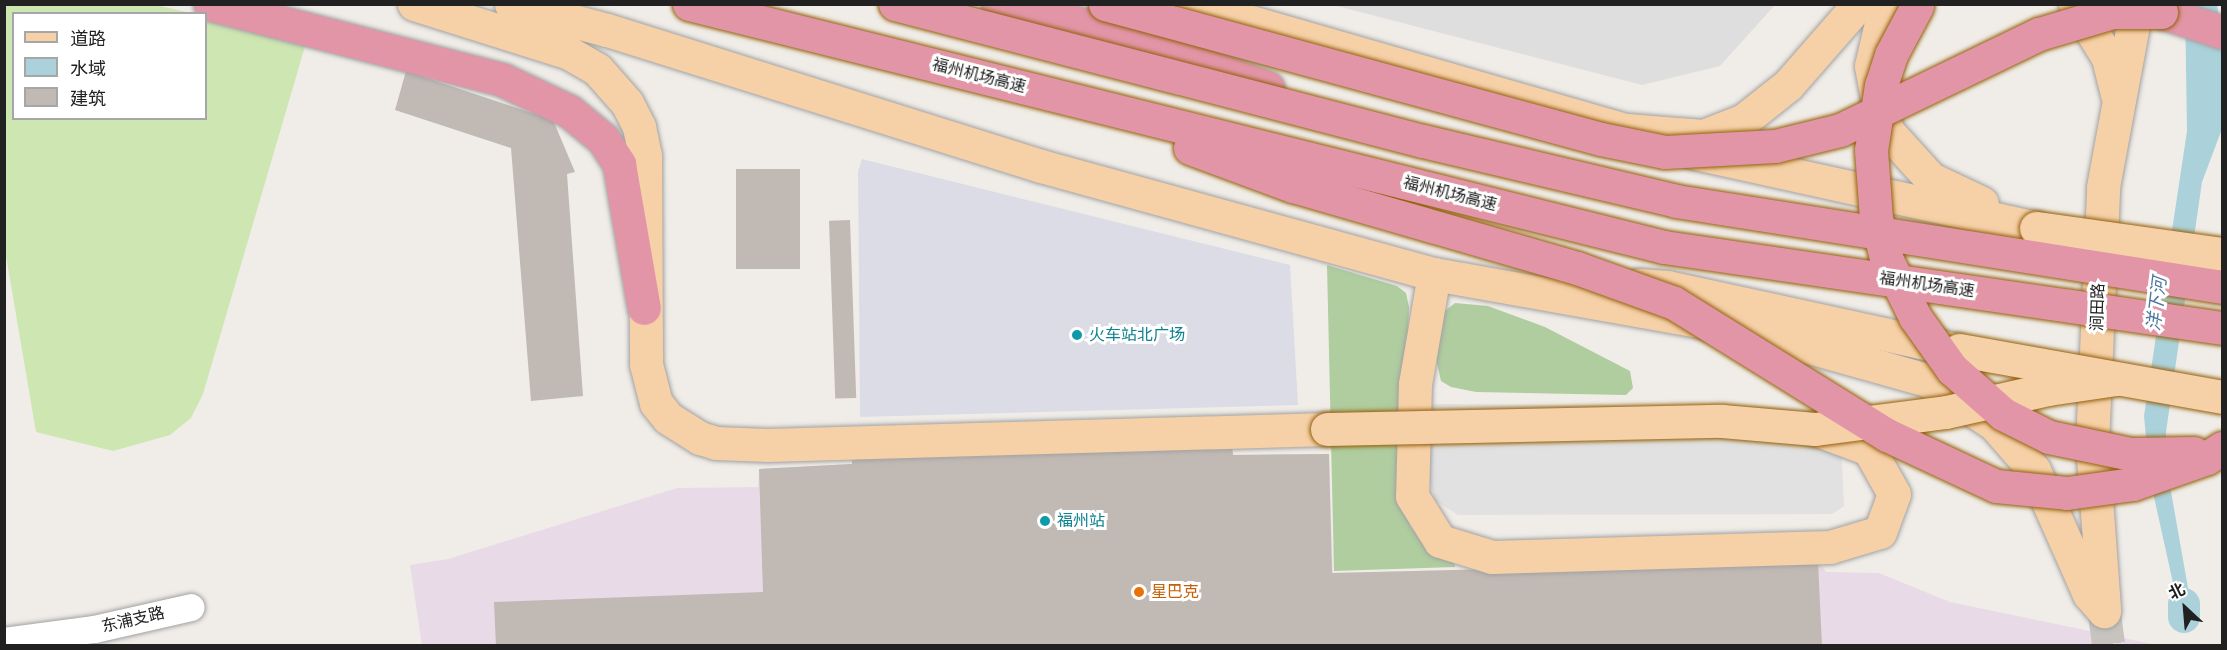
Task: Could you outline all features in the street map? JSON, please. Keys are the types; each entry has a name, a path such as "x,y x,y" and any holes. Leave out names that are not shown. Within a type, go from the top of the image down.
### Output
{"highway":[{"path":"210,4 503,80 569,111 603,139 619,164 644,308"},
{"name":"福州机场高速","path":"689,4 1664,247 2223,328"},
{"path":"895,4 1423,141 1676,201 2223,286"},
{"path":"998,4 1099,28 1423,141"},
{"path":"1105,4 1601,139 1665,152 1775,146 1840,130 2039,34 2113,12 2161,12 2223,32"},
{"path":"1918,4 1891,55 1881,85 1871,150 1876,218 1886,258 1915,317 1952,369 2004,414 2049,437 2131,454 2223,448"},
{"path":"1041,92 1293,186 1577,268 1674,303 1887,435 1996,486 2067,493 2133,484 2207,458 2223,448"}],"main road":[{"path":"414,4 569,53 597,69 619,92 644,142 647,235 644,308 646,364 656,403 681,429 716,443 768,445 1678,421 1744,422 1815,429 1946,412 2048,389 2116,379"},
{"path":"511,4 618,33 1041,166 1434,274 1668,286 1959,350 2223,397"},
{"path":"1189,4 1628,130 1718,160 2036,228 2223,254"},
{"path":"1628,130 1703,136 1744,120 1788,86 1859,4"},
{"path":"1893,4 1881,23 1871,66 1880,114 1889,133 1931,180 2036,228"},
{"path":"2075,4 2108,58 2117,97"},
{"name":"涧田路","path":"1434,274 1749,330 1927,380 1994,424 2034,470 2089,594 2104,612 2092,444 2103,187 2117,97 2137,4"},
{"path":"1434,274 1415,384 1412,496 1440,541 1492,557 1830,547 1880,532 1894,494 1869,449 1815,429"}],"street":[{"name":"东浦支路","path":"4,641 94,629 190,607"}],"shaded area":[{"path":"1333,5 1775,5 1720,66 1642,85"},
{"name":"火车站北广场","path":"862,159 1290,265 1298,405 860,417 858,171"},
{"path":"1430,404 1773,407 1840,422 1844,506 1832,514 1458,515 1436,501 1430,483"},
{"name":"福州站","path":"1231,435 1233,455 1329,454 1333,573 1818,561 1826,572 1879,573 1950,602 2157,645 422,646 410,565 448,559 677,488 758,487 759,469 852,464 852,438"}],"green space":[{"path":"4,5 156,5 187,12 12,12 12,120 207,120 207,17 306,43 203,394 191,418 170,435 113,451 36,432 5,250"},
{"path":"1327,265 1397,286 1406,293 1409,307 1403,500 1410,526 1421,539 1454,560 1455,567 1334,571"},
{"path":"1455,303 1488,306 1545,327 1630,371 1633,388 1626,395 1476,392 1451,387 1441,381 1433,346 1441,314"}],"water":[{"path":"2185,5 2217,5 2222,36 2222,129 2202,182 2166,432 2167,469 2190,599 2184,604 2177,601 2150,479 2144,416 2187,131"}],"building":[{"path":"406,71 553,120 575,172 567,174 583,396 531,401 511,148 395,110"},
{"path":"736,169 800,169 800,269 736,269"},
{"path":"850,220 856,398 835,399 829,221"},
{"name":"福州站","path":"1231,435 1233,455 1329,454 1332,573 1818,561 1822,646 496,646 494,602 763,592 759,469 852,464 852,438"}],"waterway":[{"path":"2184,604 2184,617"}],"tunnel":[{"path":"2104,611 2109,646"}],"place":[{"name":"火车站北广场","path":"1077,335"},
{"name":"福州站","path":"1045,521"},
{"name":"星巴克","path":"1139,592"}],"water label":[{"name":"洋下河","path":"2157,304"}]}
